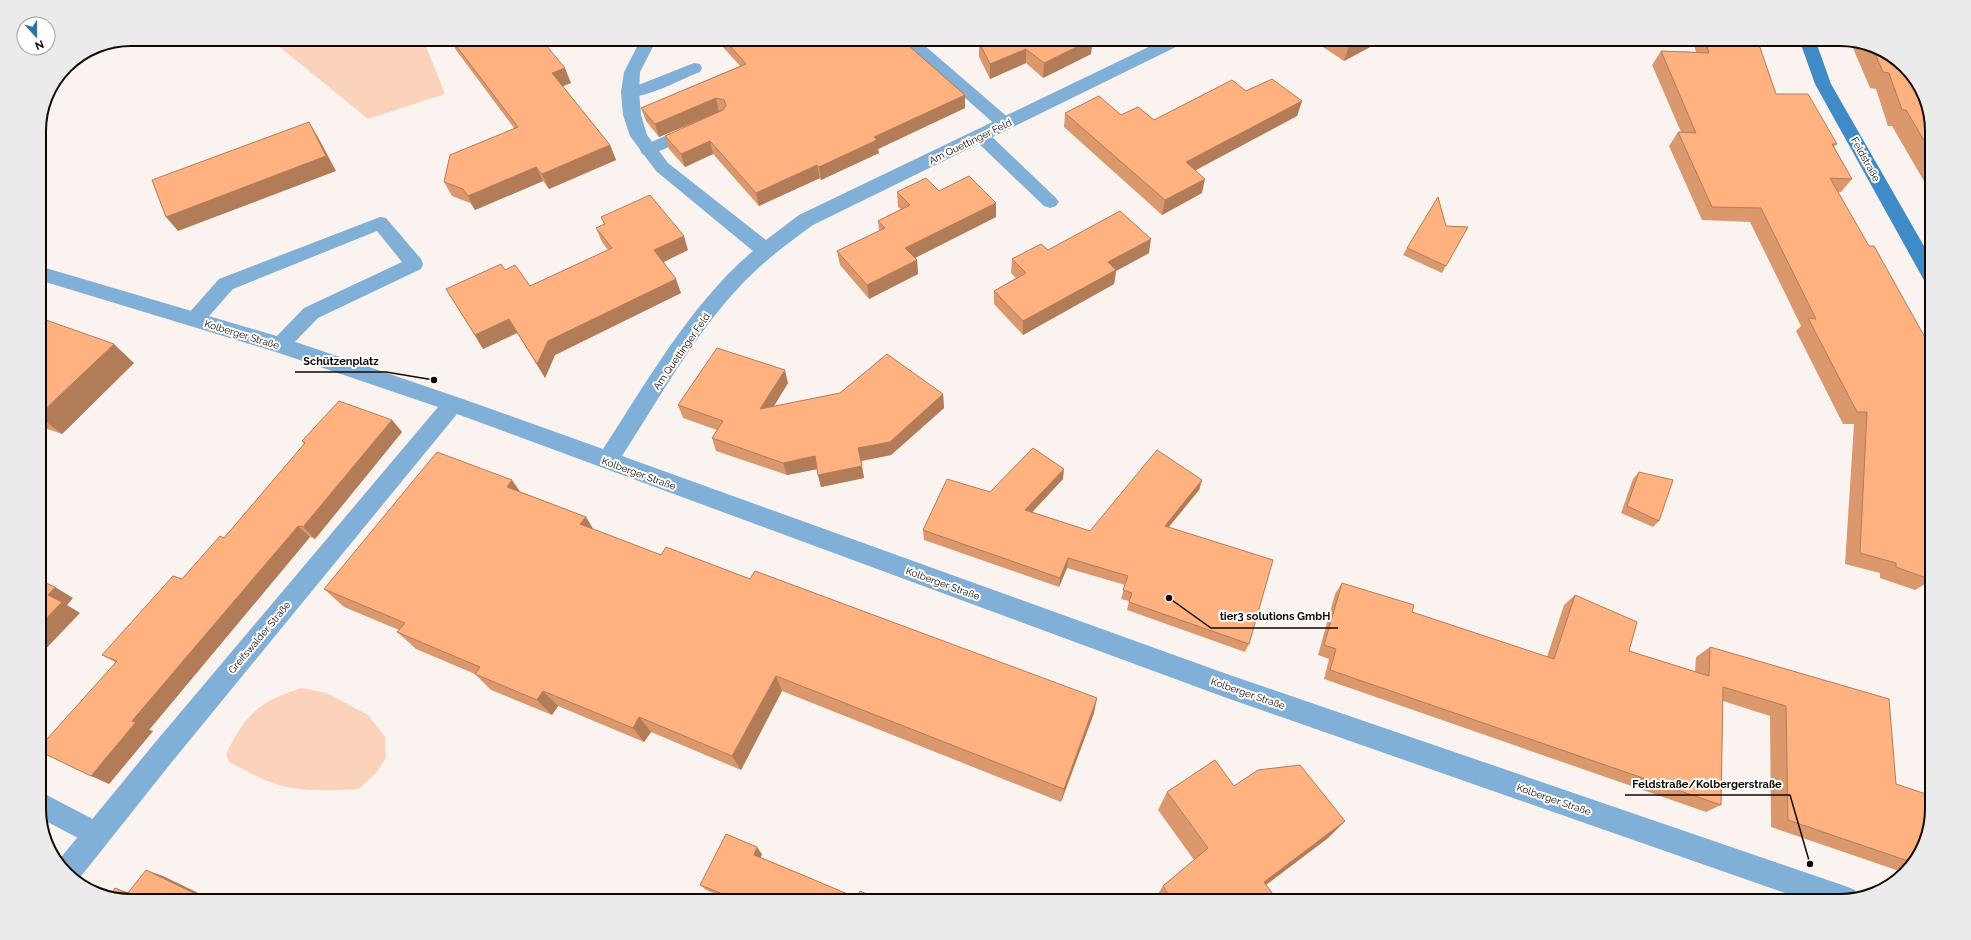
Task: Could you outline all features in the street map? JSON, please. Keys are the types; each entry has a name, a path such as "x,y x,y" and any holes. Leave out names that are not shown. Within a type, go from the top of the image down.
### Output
{"main road":[{"name":"Feldstraße","path":"1810,46 1824,84 1925,264"}],"street":[{"path":"645,46 632,72 630,92 634,122 639,136 662,167 765,250"},
{"name":"Am Quettinger Feld","path":"607,461 684,346 726,288 765,250 806,220 1164,46"},
{"name":"Kolberger Straße","path":"46,275 280,345 453,404 1224,685 1828,894"},
{"name":"Greifswalder Straße","path":"70,868 453,404"}],"lane":[{"path":"918,48 1005,124"},
{"path":"630,92 640,90 694,68"},
{"path":"648,150 706,124"},
{"path":"981,136 1050,202"},
{"path":"195,319 226,284 380,223 414,264 311,312 280,345"},
{"path":"46,808 97,835"}],"shaded area":[{"path":"279,46 426,46 445,94 368,119"},
{"path":"302,688 327,693 368,715 385,737 386,758 377,772 359,789 312,790 288,787 265,780 229,762 226,754 233,740 247,719 264,704 275,698"}],"building":[{"path":"456,46 547,46 565,68 552,73 610,145 542,174 536,167 468,196 463,189 444,182 450,155 518,127"},
{"path":"730,46 909,46 965,95 874,137 877,140 819,167 817,165 756,193 710,141 681,154 665,136 723,110 726,105 724,100 716,98 655,124 641,108 746,64"},
{"path":"981,46 1079,46 1044,63 1026,49 990,64"},
{"path":"1707,46 1759,46 1776,94 1808,94 1837,144 1832,144 1852,179 1830,178 1869,246 1874,246 1925,337 1925,577 1896,567 1896,563 1860,553 1867,412 1857,412 1808,318 1816,319 1761,208 1712,207 1678,132 1696,133 1661,51 1709,53"},
{"path":"1874,53 1892,64 1911,84 1916,93 1923,114 1925,125 1925,142 1906,110 1902,110 1889,73 1883,72"},
{"path":"1272,79 1302,101 1186,162 1205,179 1165,200 1065,113 1099,96 1121,115 1138,107 1154,120 1232,80 1246,91"},
{"path":"309,122 326,156 166,217 152,180"},
{"path":"969,176 996,203 905,248 917,260 867,285 837,251 885,228 878,221 910,205 897,192 926,178 939,191"},
{"path":"650,195 684,236 654,250 676,279 548,341 537,364 509,319 475,335 446,289 501,264 505,270 515,265 530,286 612,248 596,228 605,224 601,217"},
{"path":"1438,197 1446,226 1468,227 1446,266 1407,248"},
{"path":"1120,211 1151,239 1108,262 1116,270 1023,321 994,291 1026,273 1012,259 1041,244 1048,250"},
{"path":"46,320 114,344 46,408"},
{"path":"717,348 785,370 760,409 840,393 887,354 943,394 890,442 858,448 862,466 818,475 815,456 783,463 712,438 723,421 678,405"},
{"path":"339,401 392,420 303,527 298,526 132,721 136,722 91,776 46,754 46,740 117,661 102,655 173,576 182,579 220,536 224,538 305,443 302,441"},
{"path":"1033,448 1064,469 1025,510 1090,531 1157,450 1202,480 1165,526 1273,560 1249,644 1129,602 1132,593 1123,590 1128,576 1068,558 1060,578 923,530 947,479 990,492"},
{"path":"437,452 512,480 507,487 586,517 580,524 661,555 666,547 750,579 755,571 1097,698 1064,789 776,676 732,756 639,717 633,728 543,691 537,700 475,674 480,667 397,632 405,623 324,589"},
{"path":"1639,472 1673,480 1659,521 1627,506"},
{"path":"46,583 55,587 48,595 62,602 46,619"},
{"path":"1342,583 1414,605 1412,612 1554,659 1575,595 1637,622 1629,651 1709,676 1710,647 1889,699 1896,784 1925,794 1925,815 1919,842 1907,861 1788,820 1786,706 1723,687 1721,805 1330,670 1336,649 1324,645"},
{"path":"1215,760 1234,786 1258,770 1300,765 1345,821 1264,882 1273,894 1168,894 1163,886 1208,848 1167,792"},
{"path":"726,834 757,847 754,855 847,894 723,894 700,885"},
{"path":"146,870 196,894 131,894 127,894"},
{"path":"115,888 127,894 113,892"},
{"path":"860,891 867,894 859,894"}],"place":[{"name":"Schützenplatz","path":"434,380"},
{"name":"tier3 solutions GmbH","path":"1169,598"},
{"name":"Feldstraße/Kolbergerstraße","path":"1810,864"}]}
